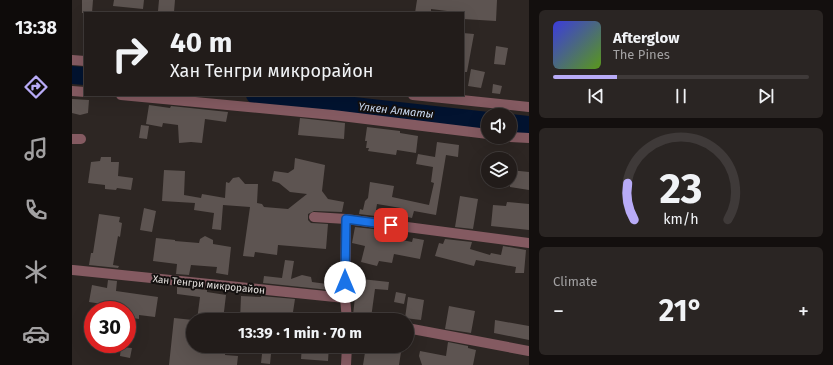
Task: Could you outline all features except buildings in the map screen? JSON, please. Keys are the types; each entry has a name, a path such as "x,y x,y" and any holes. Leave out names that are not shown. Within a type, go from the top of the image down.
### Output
{"street":[{"path":"72,60 84,61"},
{"path":"72,91 84,92"},
{"path":"132,96 333,115 481,133"},
{"path":"423,96 529,107"},
{"path":"517,137 529,138"},
{"path":"314,217 346,219 529,243"},
{"path":"346,219 345,298 347,313"},
{"name":"Хан Тенгри микрорайон","path":"73,270 345,298"},
{"path":"414,329 529,351"},
{"path":"346,365 347,353"}],"waterway":[{"name":"Үлкен Алматы","path":"72,75 84,76"},
{"name":"Үлкен Алматы","path":"264,96 481,120"},
{"name":"Үлкен Алматы","path":"517,124 529,125"}],"route":[{"path":"345,282 346,219 391,225"}]}
